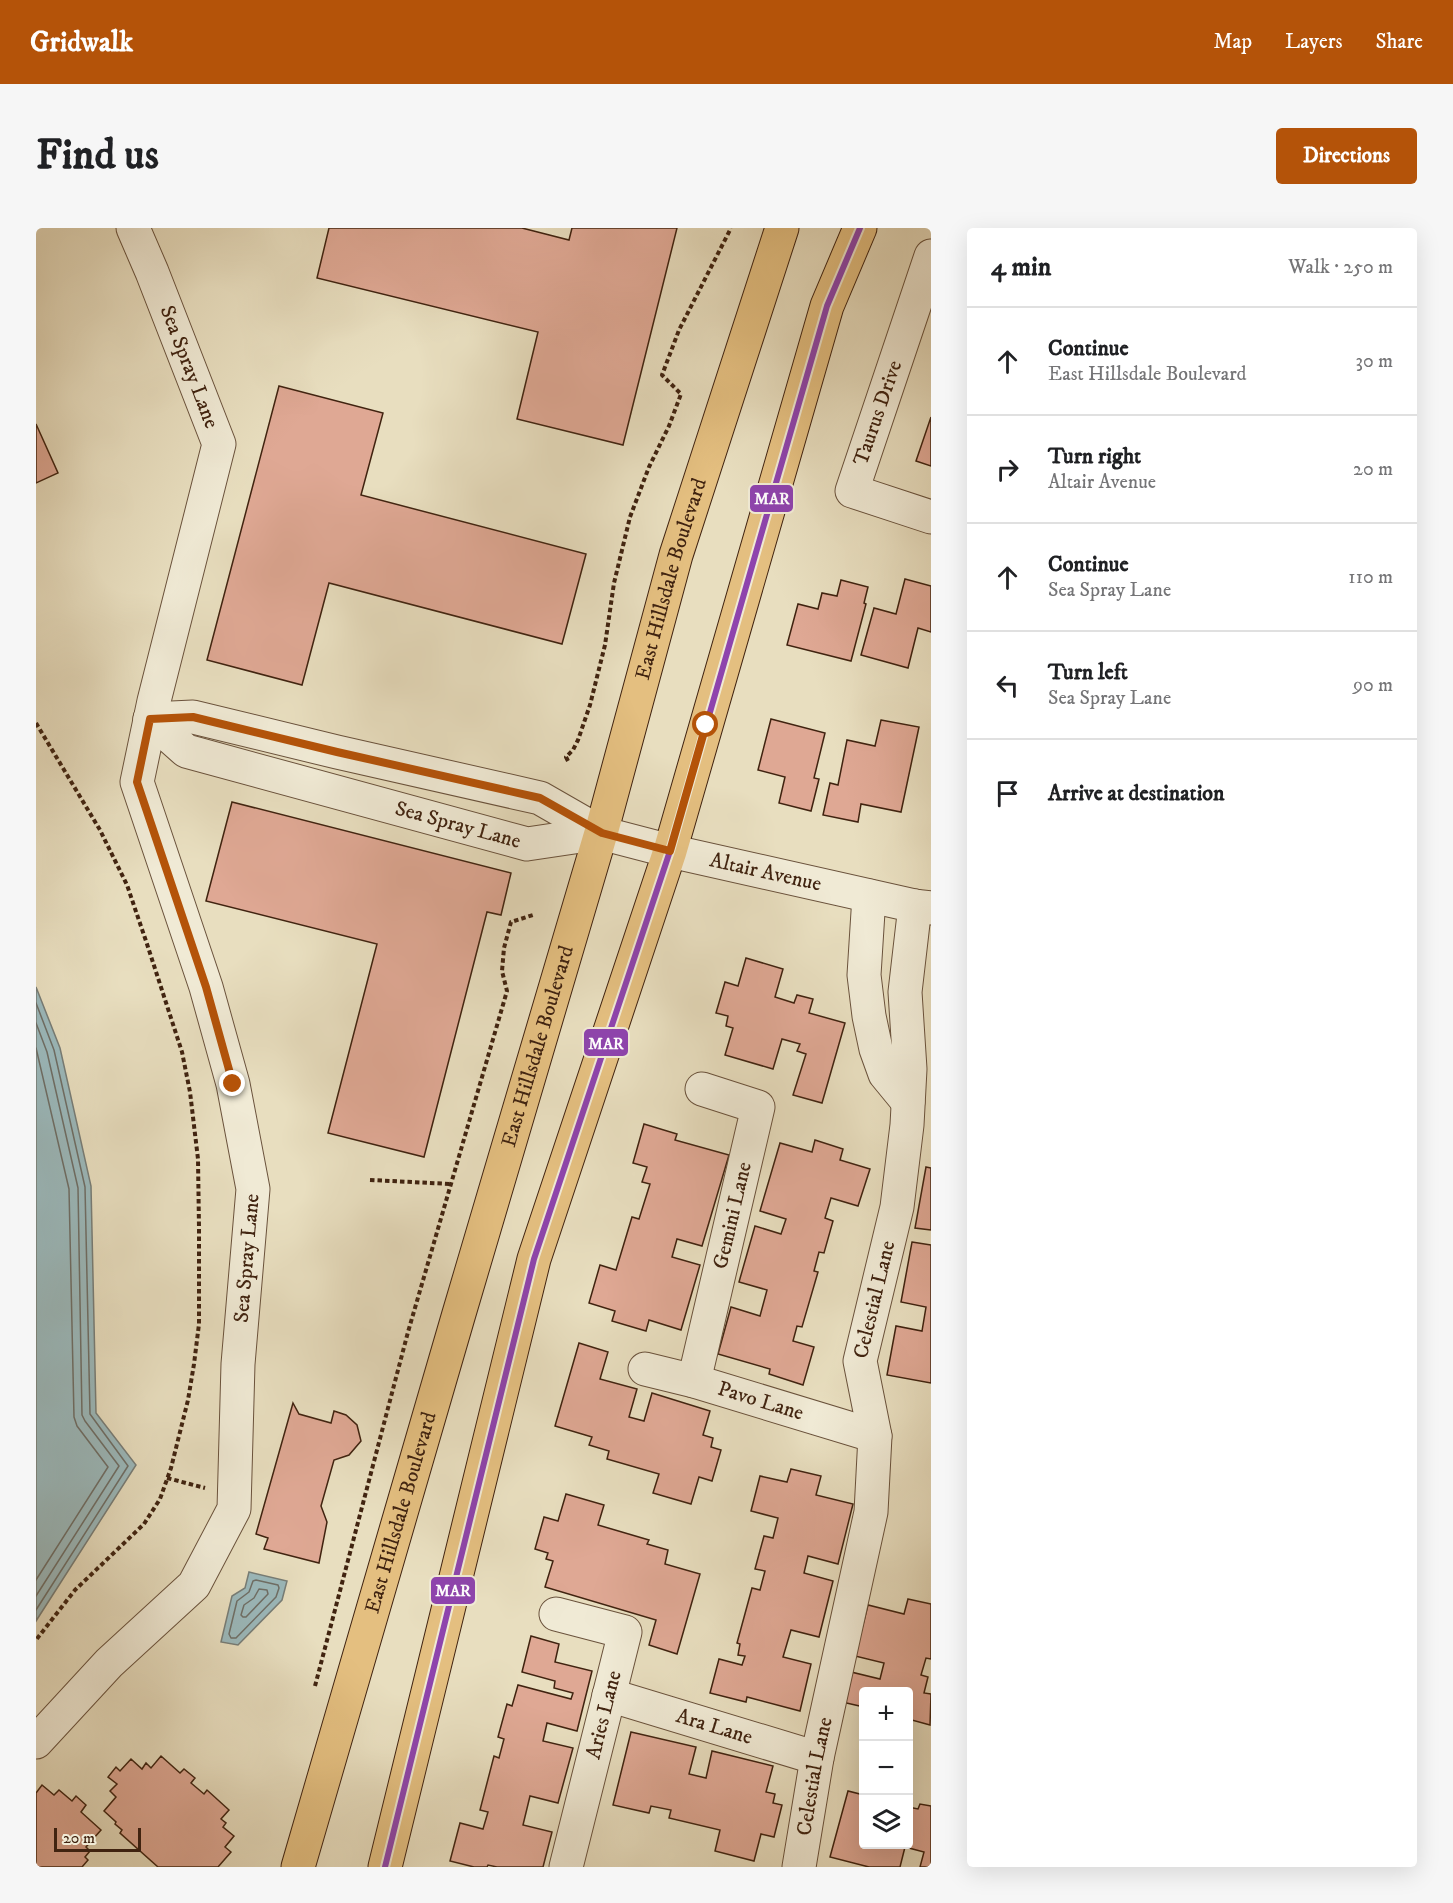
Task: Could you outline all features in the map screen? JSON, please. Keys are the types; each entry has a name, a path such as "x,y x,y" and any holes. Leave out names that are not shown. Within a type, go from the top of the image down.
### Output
{"main road":[{"name":"East Hillsdale Boulevard","path":"298,1867 461,1306 602,833 676,555 782,228"},
{"path":"385,1867 534,1259 670,851 827,306 860,228"}],"street":[{"name":"Sea Spray Lane","path":"36,1742 109,1663 194,1585 234,1509 238,1364 253,1189 233,1084 206,987 137,782 150,719 219,444 133,228"},
{"name":"Taurus Drive","path":"931,256 852,490 931,517"},
{"name":"Sea Spray Lane","path":"150,719 193,717 540,798 602,833"},
{"name":"Sea Spray Lane","path":"150,719 186,751 527,844 602,833"},
{"path":"329,790 337,752"},
{"name":"Altair Avenue","path":"602,833 670,851 923,907"},
{"path":"868,896 864,975 876,1049 885,1074 916,1118"},
{"name":"Celestial Lane","path":"799,1867 817,1758 871,1512 875,1436 860,1361 916,1118 905,992 923,907"},
{"name":"Gemini Lane","path":"694,1382 758,1107 702,1089"},
{"name":"Pavo Lane","path":"645,1369 875,1436"},
{"name":"Aries Lane","path":"556,1614 625,1632 566,1867"},
{"name":"Ara Lane","path":"609,1695 817,1758"}],"path":[{"path":"568,761 566,757 573,750 585,725 605,645 614,583 630,517 681,394 662,375 679,330 731,228"},
{"path":"36,723 100,830 127,885 182,1052 190,1092 198,1159 199,1323 188,1400 171,1468 160,1499 144,1524 75,1590 36,1641"},
{"path":"314,1692 408,1332 507,992 502,971 504,948 509,930 512,922 533,915"},
{"path":"370,1180 451,1184"},
{"path":"167,1478 195,1486"}],"water":[{"path":"36,987 60,1048 91,1186 96,1413 136,1465 36,1621"},
{"path":"249,1572 287,1581 282,1600 238,1645 221,1642 232,1596 245,1588"}],"building":[{"path":"329,228 522,228 569,240 572,228 677,228 623,445 517,419 538,332 317,278"},
{"path":"279,386 383,413 361,495 586,554 562,644 329,583 302,685 207,660"},
{"path":"931,417 931,466 916,461"},
{"path":"36,424 58,473 36,483"},
{"path":"905,579 931,586 931,632 918,628 908,668 861,655 874,608 896,614"},
{"path":"841,580 868,587 864,603 866,604 851,661 787,645 798,604 818,609 822,593 837,596"},
{"path":"771,719 825,733 814,778 819,779 811,811 779,803 785,777 758,770"},
{"path":"881,720 919,727 901,812 861,804 858,822 823,815 830,783 838,785 847,740 875,746"},
{"path":"232,802 511,873 501,915 487,912 424,1157 328,1133 377,944 206,901"},
{"path":"746,958 783,969 775,997 794,1003 797,995 813,999 809,1013 845,1023 822,1103 793,1095 806,1054 797,1051 800,1044 782,1039 773,1069 725,1055 733,1028 726,1026 728,1016 716,1013 725,982 738,986"},
{"path":"644,1124 677,1134 675,1140 729,1155 702,1246 677,1239 672,1257 700,1265 681,1330 649,1320 646,1331 612,1321 615,1311 589,1303 600,1265 616,1270 632,1217 639,1219 650,1184 642,1182 647,1167 633,1163"},
{"path":"815,1140 843,1149 840,1160 870,1169 858,1206 831,1198 825,1218 833,1221 824,1253 819,1252 814,1271 818,1272 802,1327 797,1326 793,1341 814,1347 803,1385 769,1374 770,1369 718,1354 731,1307 760,1316 767,1290 739,1282 755,1226 781,1234 786,1219 760,1211 780,1143 812,1152"},
{"path":"926,1167 931,1168 931,1230 915,1228"},
{"path":"912,1242 931,1245 931,1383 887,1375 896,1326 922,1331 926,1307 901,1302"},
{"path":"579,1343 608,1352 600,1379 637,1389 629,1417 644,1421 652,1393 710,1411 703,1435 713,1438 711,1447 721,1450 712,1481 699,1477 691,1504 653,1493 659,1474 607,1459 609,1451 589,1445 592,1437 555,1426"},
{"path":"293,1403 299,1414 331,1423 334,1411 346,1415 357,1425 361,1441 349,1455 334,1460 321,1506 327,1522 319,1563 264,1549 268,1538 256,1534"},
{"path":"791,1469 821,1476 816,1495 853,1504 838,1564 808,1556 804,1573 833,1581 819,1637 791,1630 783,1657 811,1664 800,1711 747,1697 746,1702 710,1693 719,1659 742,1665 745,1656 738,1655 740,1644 737,1643 752,1588 760,1590 765,1571 755,1569 764,1536 773,1538 778,1518 751,1511 760,1476 787,1482"},
{"path":"566,1494 604,1505 598,1525 649,1540 647,1544 668,1550 665,1564 700,1574 677,1654 649,1645 656,1620 545,1587 553,1561 546,1559 548,1553 535,1549 544,1517 558,1521"},
{"path":"908,1599 931,1604 931,1659 926,1658 921,1675 928,1677 924,1693 931,1694 930,1725 913,1720 913,1687 859,1687 859,1706 842,1702 851,1672 880,1679 884,1663 855,1656 868,1605 904,1614"},
{"path":"531,1636 559,1644 555,1662 592,1671 577,1731 547,1723 543,1741 573,1748 558,1803 530,1796 523,1825 552,1832 543,1867 488,1865 487,1867 474,1867 450,1861 460,1823 483,1829 488,1812 480,1810 494,1756 499,1758 504,1739 498,1737 507,1704 512,1706 518,1685 571,1699 573,1693 554,1688 555,1681 522,1672"},
{"path":"631,1732 696,1747 689,1774 706,1778 712,1751 773,1766 766,1792 775,1794 773,1803 782,1805 774,1837 761,1834 754,1861 715,1851 720,1830 669,1818 671,1810 651,1806 649,1813 613,1805"},
{"path":"161,1756 180,1773 184,1769 195,1778 191,1783 204,1794 207,1790 229,1810 221,1819 226,1823 223,1827 234,1836 225,1847 231,1852 218,1867 158,1867 120,1833 122,1830 104,1811 116,1797 110,1791 117,1784 108,1777 116,1767 120,1771 131,1759 142,1769 146,1763 151,1768"},
{"path":"42,1785 54,1795 59,1790 72,1801 76,1796 86,1805 81,1812 101,1830 86,1847 90,1851 85,1857 88,1860 82,1867 36,1867 36,1793"},
{"path":"848,1791 859,1794 859,1849 904,1849 900,1867 869,1867 830,1857"},
{"path":"920,1804 931,1806 931,1867 920,1867 924,1852 913,1849 913,1808 918,1809"}],"transit line":[{"name":"MAR","path":"385,1867 534,1259 670,851 827,306 860,228"}],"route":[{"path":"233,1084 206,987 137,782 150,719 193,717 540,798 602,833 670,851 706,725"}]}
